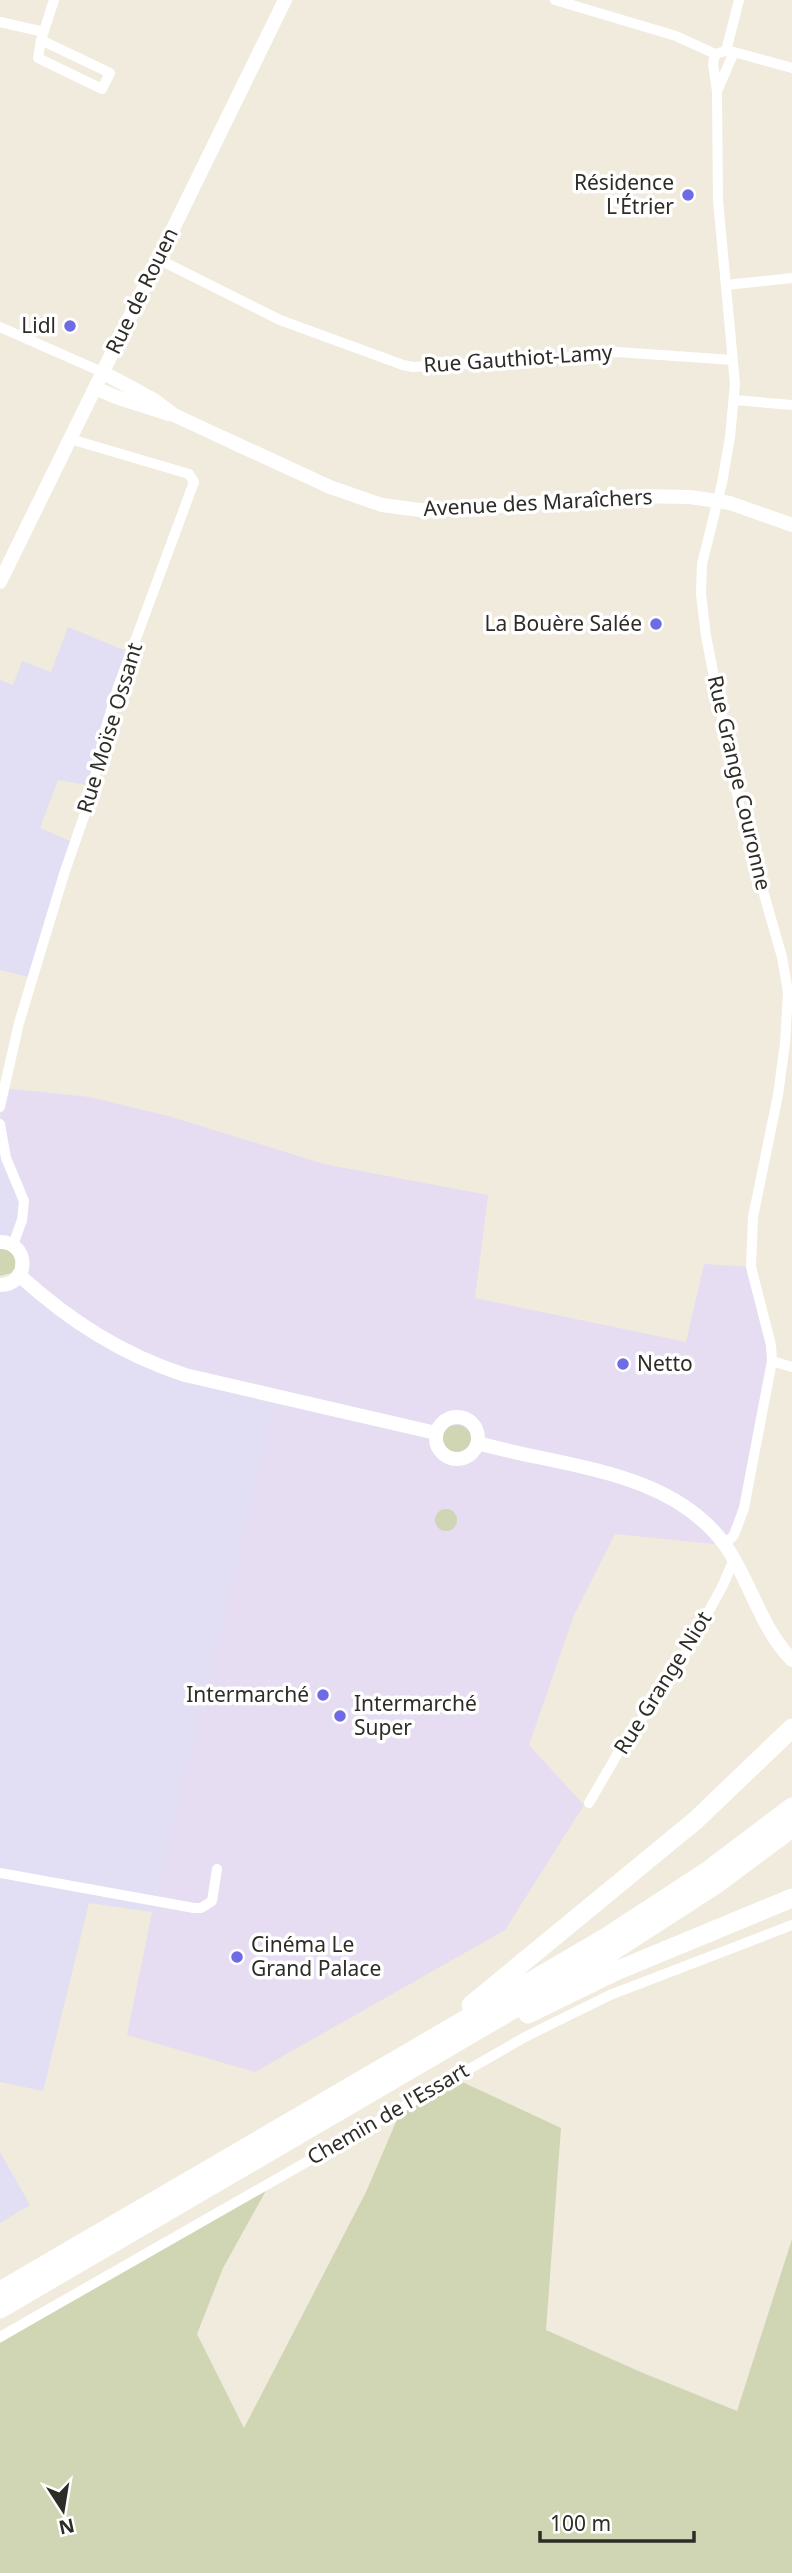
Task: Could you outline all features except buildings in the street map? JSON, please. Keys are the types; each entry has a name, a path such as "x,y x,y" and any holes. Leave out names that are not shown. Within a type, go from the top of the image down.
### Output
{"highway":[{"path":"434,2047 680,1833 792,1728"},
{"path":"0,2309 434,2047 673,1895 739,1849 792,1807"},
{"path":"0,2291 658,1923 792,1828"},
{"path":"434,2047 543,2007 616,1971 792,1898"}],"street":[{"path":"0,22 42,36 110,73 103,89 38,58 42,36 54,0"},
{"name":"Rue de Rouen","path":"0,582 285,0"},
{"path":"555,0 725,52 792,68"},
{"path":"725,52 738,0"},
{"name":"Rue Grange Couronne","path":"724,1545 734,1535 744,1508 772,1361 771,1345 751,1267 753,1217 788,1050 789,970 741,814 706,636 701,594 702,564 718,501 734,400 733,360 718,200 717,92 713,64 725,52"},
{"name":"Rue Grange Couronne","path":"717,92 725,52"},
{"name":"Rue Gauthiot-Lamy","path":"158,259 290,324 413,367 617,352 733,360"},
{"path":"726,285 792,278"},
{"path":"0,327 102,372"},
{"name":"Avenue des Maraîchers","path":"102,372 155,400 174,415"},
{"name":"Avenue des Maraîchers","path":"94,387 151,410 174,415 330,487 382,505 427,511 633,496 690,497 718,501 792,525"},
{"path":"734,400 792,405"},
{"name":"Rue Moïse Ossant","path":"0,1107 19,1023 64,874 91,796 104,734 118,687 194,482 190,474 69,439"},
{"path":"788,1010 792,993"},
{"path":"0,1124 6,1158 24,1201 22,1220 7,1243 22,1254 24,1261 19,1276 11,1283 0,1285"},
{"path":"19,1276 68,1316 149,1363 185,1375 436,1433"},
{"path":"772,1361 792,1367"},
{"path":"451,1417 466,1418 477,1429 478,1443 468,1457 451,1459 440,1452 436,1433 439,1426 451,1417"},
{"path":"478,1443 640,1484 692,1511 708,1524 724,1545 769,1631 792,1660"},
{"name":"Rue Grange Niot","path":"589,1803 618,1753 680,1664 735,1563"},
{"path":"0,1873 201,1908 212,1901 217,1869"},
{"name":"Chemin de l'Essart","path":"0,2337 401,2106 546,2026 645,1980 792,1925"}],"shaded area":[{"path":"68,627 131,653 94,786 58,780 40,828 75,843 33,978 0,970 0,680 13,685 22,661 51,672"},
{"path":"2,1088 90,1097 172,1117 324,1164 488,1195 475,1298 686,1342 704,1264 751,1267 771,1345 747,1493 724,1545 615,1534 574,1615 529,1745 584,1805 505,1930 255,2072 127,2035 152,1912 276,1397 149,1363 20,1276 0,1124"},
{"path":"0,1124 24,1201 13,1245 0,1242"},
{"path":"17,1280 128,1353 277,1397 152,1912 89,1903 43,2091 0,2082 0,1285"},
{"path":"0,2152 30,2205 0,2223"}],"green space":[{"path":"0,1248 8,1248 16,1257 15,1268 11,1273 0,1276"},
{"path":"457,1425 468,1429 472,1440 468,1451 457,1455 446,1451 442,1440 446,1429"},
{"path":"446,1509 456,1516 457,1520 450,1530 446,1531 436,1524 435,1520 442,1510"},
{"path":"458,2080 561,2128 546,2330 737,2411 792,2239 792,2573 0,2573 0,2343 268,2187 223,2268 197,2334 244,2428 366,2192 399,2115"}],"place":[{"name":"Résidence L'Étrier","path":"688,195"},
{"name":"Lidl","path":"70,326"},
{"name":"La Bouère Salée","path":"656,624"},
{"name":"Netto","path":"623,1364"},
{"name":"Intermarché","path":"323,1695"},
{"name":"Intermarché Super","path":"340,1716"},
{"name":"Cinéma Le Grand Palace","path":"237,1957"}]}
